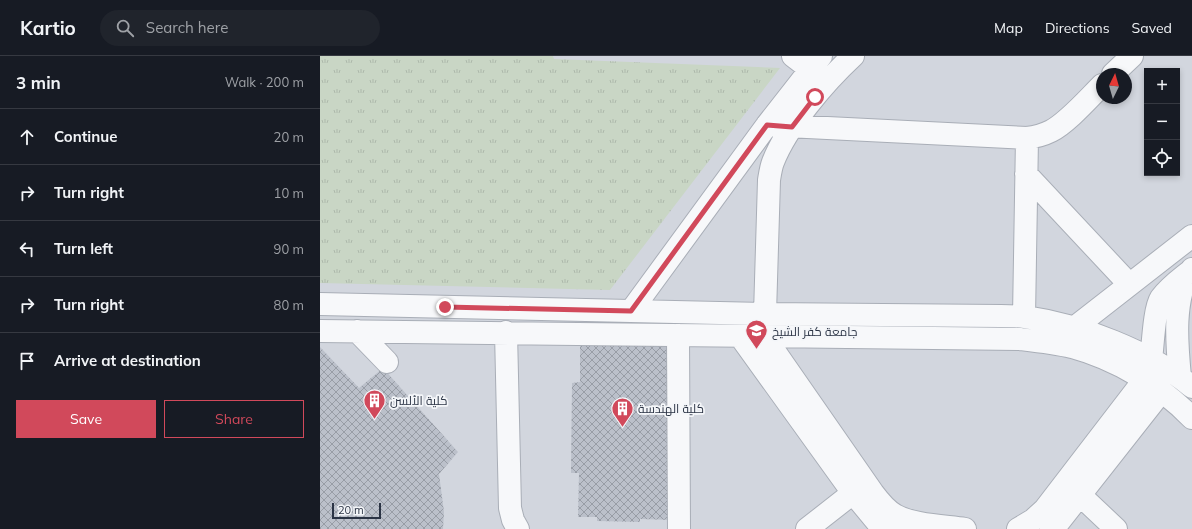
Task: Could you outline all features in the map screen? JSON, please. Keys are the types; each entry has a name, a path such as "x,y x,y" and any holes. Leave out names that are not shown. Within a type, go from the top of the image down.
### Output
{"lane":[{"path":"631,311 767,125 816,62 793,56"},
{"path":"765,314 769,180 772,163 792,127 839,69 853,56"},
{"path":"1119,68 1132,56"},
{"path":"767,125 1027,138 1040,136 1062,125 1096,91"},
{"path":"1024,317 1027,138"},
{"path":"1026,174 1129,284"},
{"path":"1074,328 1192,236"},
{"path":"1151,360 1156,315 1160,299 1170,288 1191,270"},
{"path":"1186,382 1177,344 1177,314 1182,290 1191,270"},
{"path":"320,304 765,314 1024,317 1049,321 1101,336 1151,360 1186,382"},
{"path":"320,331 1020,339 1071,347 1096,355 1119,365 1153,386 1192,418"},
{"path":"357,331 387,362"},
{"path":"506,332 510,508 512,520 518,529"},
{"path":"678,335 679,529"},
{"path":"740,336 853,494 877,522 888,529"},
{"path":"764,336 873,493 883,505 895,515 911,522 965,529"},
{"path":"1051,529 1058,523 1080,495 1153,386"},
{"path":"1018,529 1033,520 1045,509 1153,386"},
{"path":"807,529 853,494"},
{"path":"1080,495 1116,529"}],"shaded area":[{"name":"جامعة كفر الشيخ","path":"320,56 1192,56 1192,529 320,529"}],"green space":[{"path":"320,56 553,56 554,59 780,68 610,290 320,283"}],"building":[{"name":"كلية الهندسة","path":"580,344 673,346 672,520 640,519 640,522 597,521 597,517 578,517 579,473 571,473 572,383 580,382"},
{"name":"كلية الألسن","path":"320,347 359,388 383,368 458,452 439,474 444,512 443,529 320,529"}],"place":[{"name":"جامعة كفر الشيخ","path":"756,350"},
{"name":"كلية الألسن","path":"375,420"},
{"name":"كلية الهندسة","path":"622,428"}],"route":[{"path":"445,307 631,311 767,125 792,127 815,97"}]}
